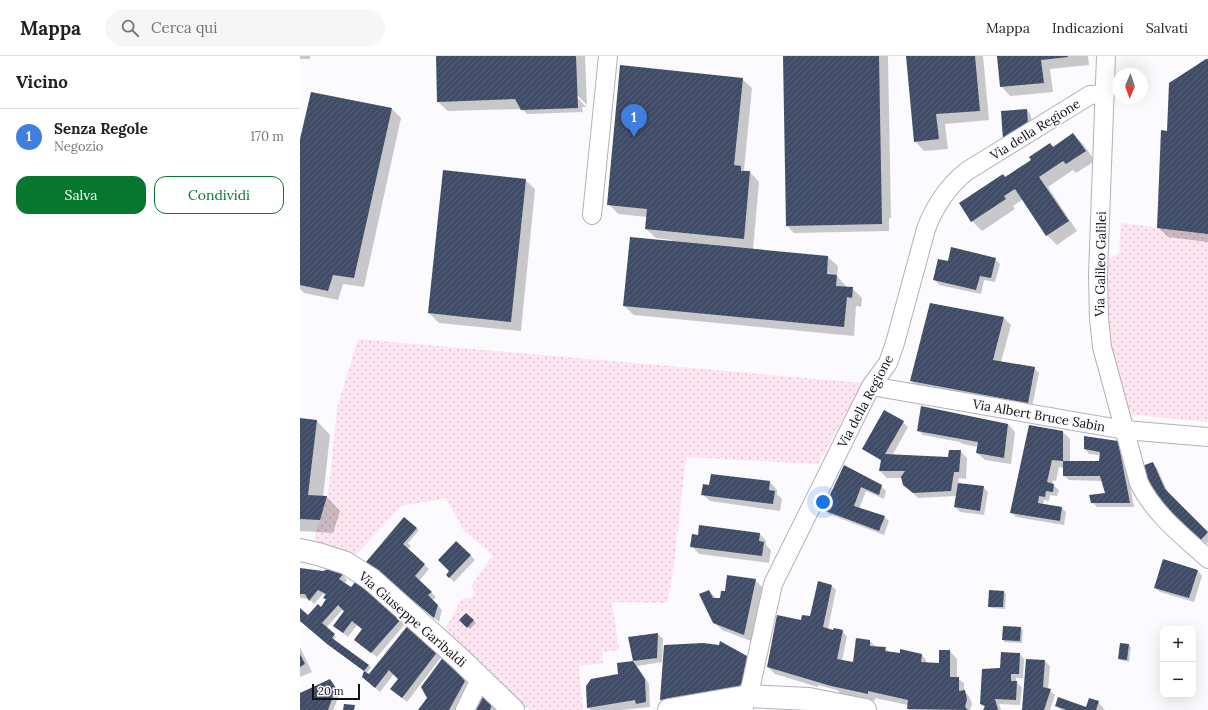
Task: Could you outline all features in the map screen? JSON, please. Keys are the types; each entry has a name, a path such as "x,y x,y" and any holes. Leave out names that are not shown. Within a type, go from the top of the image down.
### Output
{"main road":[{"name":"Via Giuseppe Garibaldi","path":"300,550 346,563 371,579 513,710"},
{"path":"669,710 809,699 865,710"}],"street":[{"path":"592,215 608,56"},
{"name":"Via Galileo Galilei","path":"1106,56 1098,275 1099,318 1102,347 1139,483 1148,501 1208,559"},
{"name":"Via della Regione","path":"746,703 773,584 871,386 888,363 932,213 952,182 967,171 1090,95 1105,94"},
{"name":"Via Albert Bruce Sabin","path":"871,386 1124,430 1208,437"},
{"path":"465,710 480,679"}],"shaded area":[{"path":"1121,223 1208,234 1208,422 1126,414 1108,336 1108,260 1119,253"},
{"path":"358,339 863,383 818,464 686,457 673,573 667,603 612,602 619,650 602,652 603,663 579,666 583,710 531,710 524,707 503,690 445,629 462,599 471,598 475,592 471,586 493,555 464,531 446,498 401,506 354,557 313,542 329,488 337,408"}],"building":[{"path":"436,56 576,56 578,108 521,110 515,99 437,102"},
{"path":"783,56 879,56 882,224 786,226"},
{"path":"906,56 975,56 980,111 936,114 939,139 914,142"},
{"path":"997,56 1068,57 1041,60 1044,83 1000,87"},
{"path":"1208,59 1208,234 1157,228 1161,130 1167,131 1169,83"},
{"path":"620,65 743,78 734,165 741,166 741,171 750,171 744,239 645,229 647,209 607,205"},
{"path":"311,92 392,108 354,278 333,275 328,291 300,285 300,139"},
{"path":"1027,109 1028,125 1003,140 1001,111"},
{"path":"1073,133 1086,151 1066,164 1063,161 1039,177 1069,221 1046,236 1015,189 1004,196 1006,199 971,222 959,203 1003,174 1005,177 1031,160 1029,157 1050,143 1053,147"},
{"path":"443,170 526,179 511,322 428,313"},
{"path":"630,237 828,256 827,274 837,275 836,286 853,287 852,298 847,297 844,327 623,306"},
{"path":"951,247 996,258 991,278 980,276 976,290 933,280 938,259 948,261"},
{"path":"930,303 1004,317 993,360 1035,367 1028,403 910,381"},
{"path":"921,406 1008,424 1004,458 976,453 978,442 917,431"},
{"path":"884,410 904,421 885,454 948,457 949,450 961,450 959,472 954,472 951,491 913,493 903,485 901,477 905,471 879,471 881,460 862,449"},
{"path":"300,418 317,420 308,495 327,496 320,520 300,519"},
{"path":"1029,425 1063,431 1063,461 1052,460 1047,482 1054,484 1053,492 1046,491 1045,497 1039,496 1038,503 1062,507 1060,521 1010,513"},
{"path":"1084,436 1118,441 1130,503 1091,503 1089,495 1105,493 1100,476 1063,476 1063,461 1099,461 1100,452 1084,449"},
{"path":"1153,462 1165,489 1208,532 1198,543 1149,491 1142,466"},
{"path":"844,465 882,485 879,495 861,487 854,506 885,516 879,531 823,510"},
{"path":"711,474 770,481 769,490 775,491 773,504 701,495 703,484 709,485"},
{"path":"958,483 984,486 980,511 954,507"},
{"path":"404,517 417,528 403,544 425,564 415,576 432,592 428,595 438,605 434,618 366,562"},
{"path":"699,525 760,533 759,541 764,542 762,556 690,547 692,534 698,535"},
{"path":"456,541 471,555 449,578 446,575 449,571 438,560"},
{"path":"1163,559 1198,570 1189,598 1154,588"},
{"path":"300,568 323,571 331,568 343,574 339,579 351,587 355,582 402,618 371,653 354,640 362,629 352,621 343,633 333,626 344,611 338,605 322,623 335,634 332,638 369,665 364,671 327,644 300,621 300,608 308,615 318,604 321,607 326,599 323,598 326,594 318,590 309,601 305,594 300,594"},
{"path":"727,575 756,579 744,635 713,623 699,594 709,590 713,598 720,598 721,591 725,591"},
{"path":"818,581 832,585 823,627 833,630 834,628 843,630 837,659 853,662 856,638 870,640 870,646 886,647 885,651 900,653 900,649 922,654 921,662 939,663 939,650 950,650 950,677 959,677 959,691 965,690 967,699 965,707 968,710 907,709 908,700 868,691 868,694 831,686 767,667 777,615 801,620 802,615 810,616"},
{"path":"989,590 1004,591 1003,607 988,607"},
{"path":"466,613 474,620 467,628 459,620"},
{"path":"409,624 438,651 402,698 390,689 398,679 389,670 375,688 362,677 364,671 369,674"},
{"path":"1003,626 1021,627 1020,641 1002,640"},
{"path":"658,633 657,658 633,661 628,637"},
{"path":"720,641 747,656 742,686 660,700 664,645 703,643 719,645"},
{"path":"1120,643 1129,644 1127,660 1118,659"},
{"path":"1001,652 1020,653 1019,674 1011,674 1011,681 1017,681 1016,700 995,699 998,710 983,710 985,706 980,704 982,669 1000,668"},
{"path":"300,654 305,664 300,667"},
{"path":"444,656 465,681 449,710 418,710 427,698 421,687"},
{"path":"1026,659 1045,660 1043,687 1051,689 1044,710 1022,710"},
{"path":"633,661 645,679 646,702 636,704 635,700 587,708 586,686 591,679 618,674 617,663"},
{"path":"330,679 336,688 328,710 300,710 300,693"},
{"path":"483,697 492,704 490,710 476,710"},
{"path":"1058,697 1086,707 1089,698 1099,701 1096,710 1067,710 1055,706"},
{"path":"344,704 355,705 354,710 343,710"}],"place":[{"name":"Senza Regole","path":"634,137"}]}
